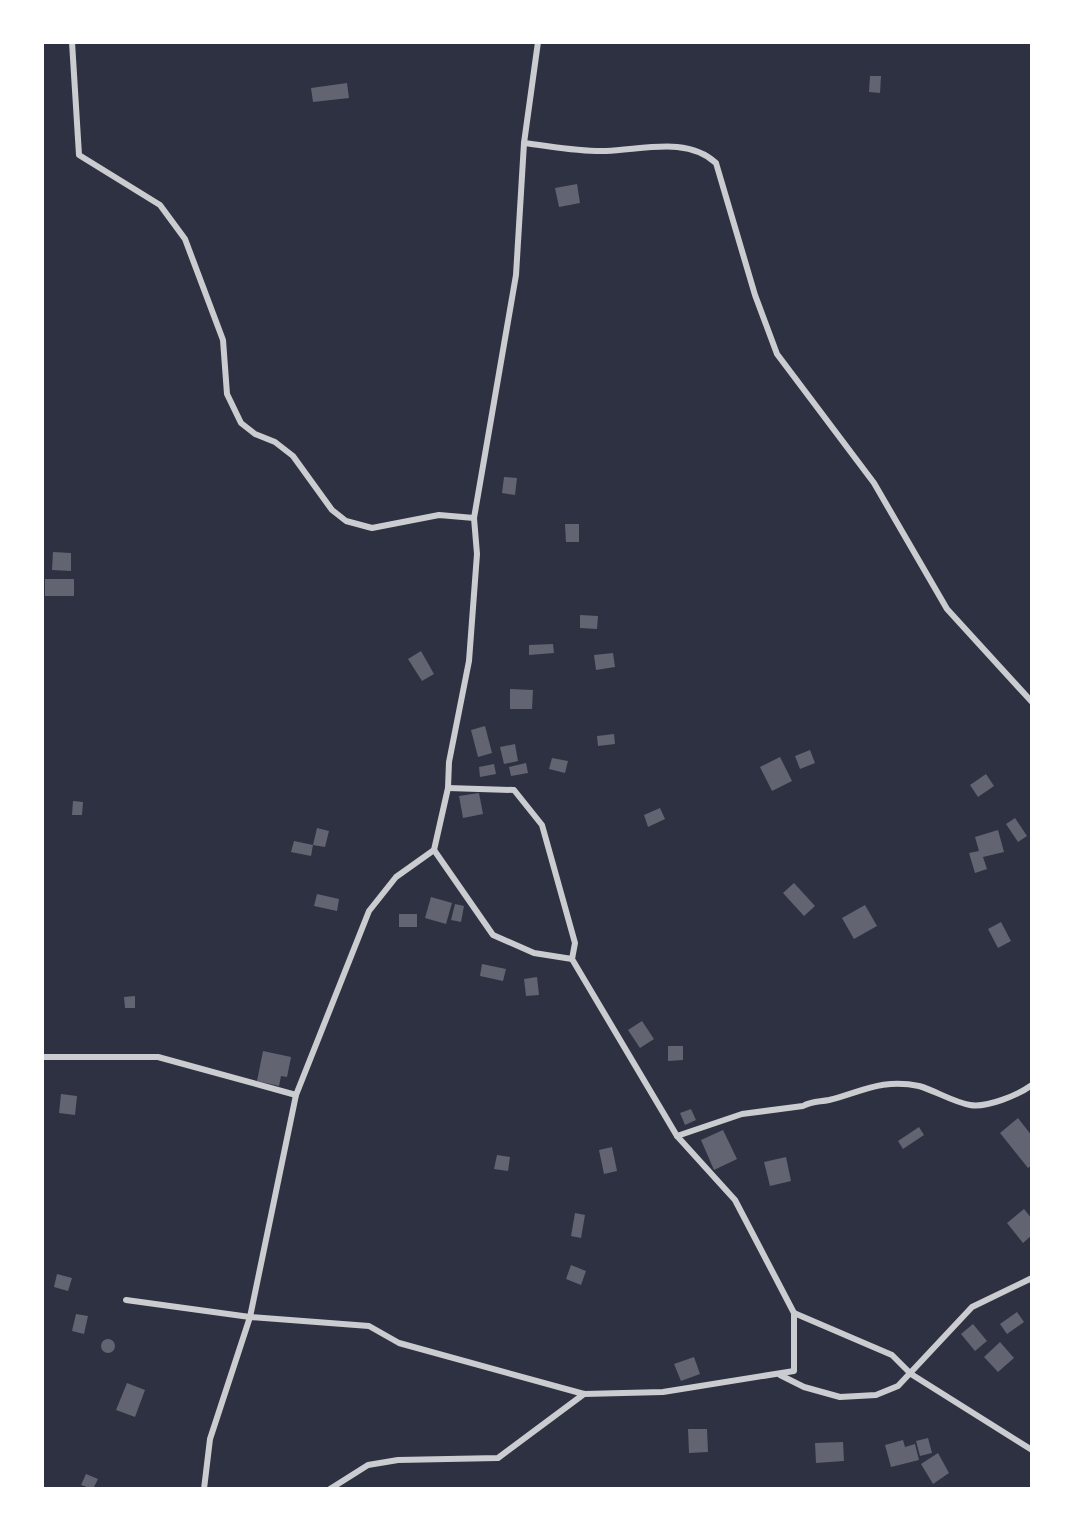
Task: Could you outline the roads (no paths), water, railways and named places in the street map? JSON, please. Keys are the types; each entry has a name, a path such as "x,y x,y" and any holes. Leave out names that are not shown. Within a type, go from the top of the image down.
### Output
{"street":[{"path":"72,42 79,155 160,205 186,239 223,340 227,394 241,423 254,434 275,442 293,456 332,510 346,522 372,528 439,515 474,518"},
{"path":"204,1489 210,1439 250,1317 296,1095 369,911 396,877 434,850 448,788 449,762 469,661 477,554 474,518 516,275 524,143 538,42"},
{"path":"524,143 604,151 659,145 705,153 716,163 755,295 777,354 874,482 947,609 1032,702"},
{"path":"126,1300 250,1317 369,1326 399,1343 584,1394 663,1392 794,1371 794,1313 735,1200 677,1136 572,959 575,943 541,825 514,790 448,788"},
{"path":"434,850 493,935 534,953 572,959"},
{"path":"42,1057 158,1057 296,1095"},
{"path":"677,1136 742,1114 803,1106 811,1101 829,1100 883,1084 918,1086 971,1105 989,1103 1032,1086"},
{"path":"778,1374 804,1387 840,1397 876,1395 898,1386 972,1307 1032,1278"},
{"path":"794,1313 892,1355 911,1374 1032,1450"},
{"path":"330,1489 368,1465 398,1460 498,1458 584,1394"}]}
